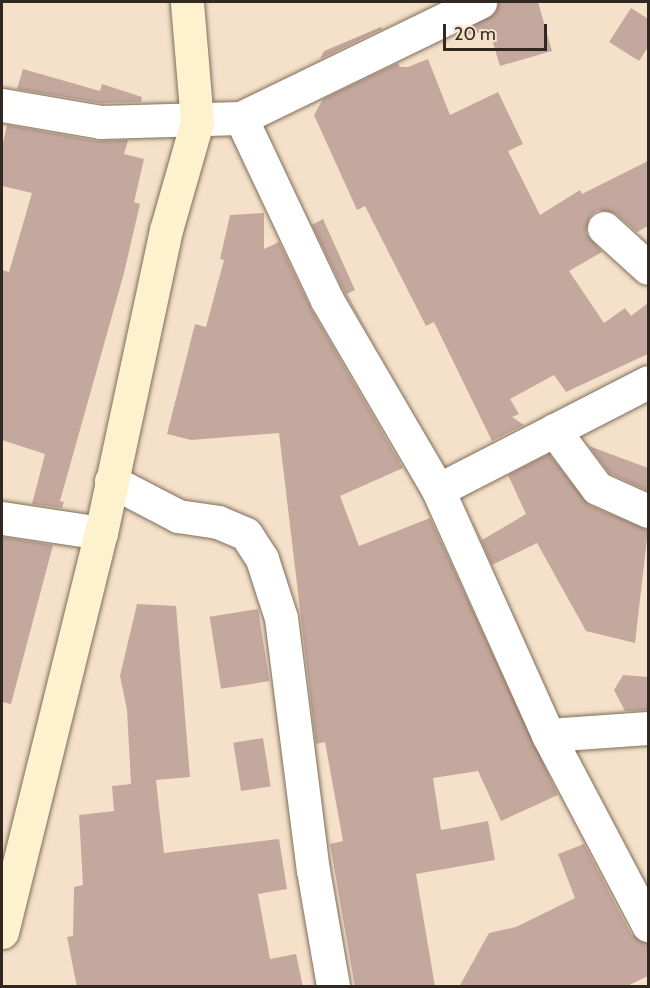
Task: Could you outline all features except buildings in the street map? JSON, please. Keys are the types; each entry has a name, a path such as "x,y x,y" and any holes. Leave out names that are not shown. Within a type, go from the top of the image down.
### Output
{"main road":[{"path":"2,932 7,888 101,533 166,230 197,122 188,2"}],"street":[{"path":"2,105 100,122 197,122 241,118 480,2"},
{"path":"241,118 327,300 438,490 548,735 648,925"},
{"path":"604,228 648,268"},
{"path":"438,490 648,382"},
{"path":"554,430 597,488 648,511"},
{"path":"111,481 177,516 218,522 246,534 262,559 281,618 313,870 333,987"},
{"path":"2,518 101,533"},
{"path":"548,735 648,728"}]}
